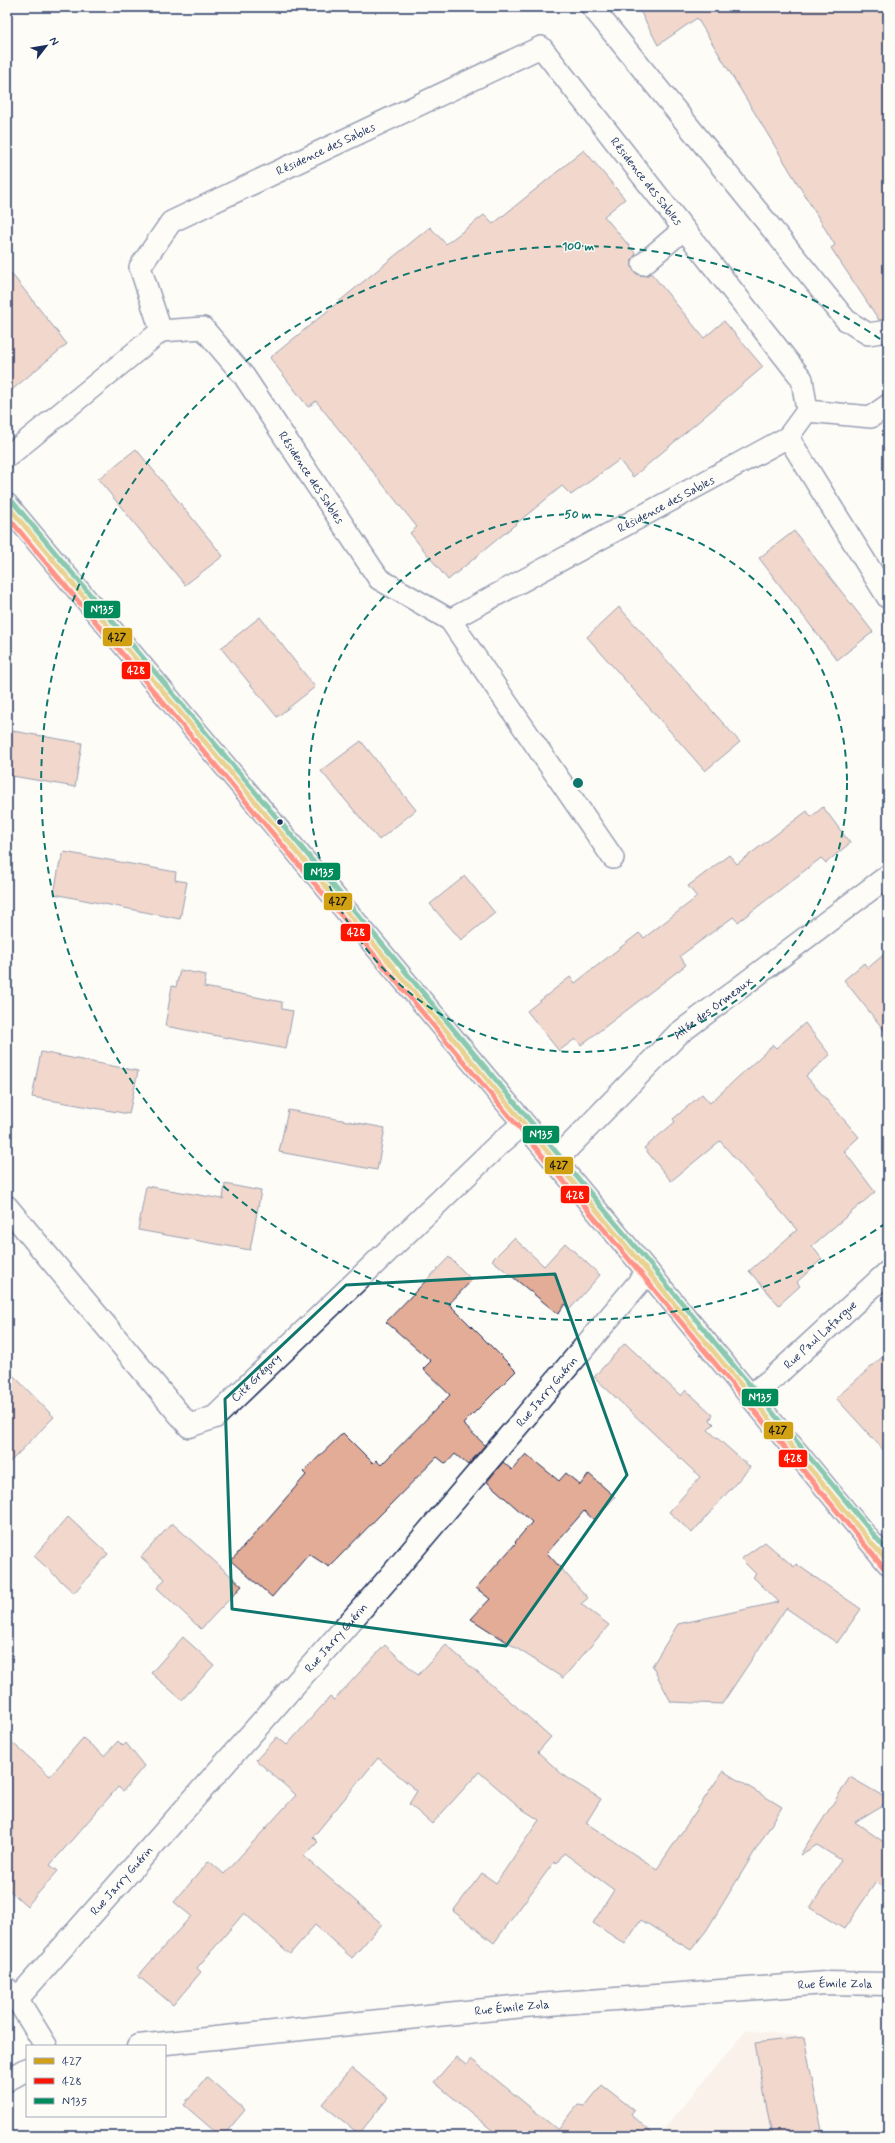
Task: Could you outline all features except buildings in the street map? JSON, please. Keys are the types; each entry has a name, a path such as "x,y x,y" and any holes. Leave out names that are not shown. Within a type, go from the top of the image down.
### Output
{"street":[{"path":"7,505 648,1272 888,1563"},
{"name":"Allée des Ormeaux","path":"555,1161 678,1034 888,876"},
{"name":"Cité Grégory","path":"7,1208 189,1426 215,1417 496,1146 523,1124"},
{"name":"Rue Jarry Guérin","path":"12,1994 387,1580 648,1272"},
{"name":"Rue Paul Lafargue","path":"751,1396 772,1379 888,1272"},
{"name":"Rue Émile Zola","path":"148,2045 524,2006 824,1983 888,1984"},
{"path":"12,1994 45,2045"},
{"path":"7,2080 26,2070"}],"lane":[{"path":"592,7 846,320 868,334 888,330"},
{"name":"Résidence des Sables","path":"450,620 788,438 807,411 802,379 541,47 171,222 140,267 161,331 203,328 244,376 379,580 450,620 613,858"},
{"path":"643,264 684,229"},
{"path":"7,457 161,331"},
{"path":"807,411 871,417 888,405"},
{"path":"788,438 888,598"}],"highlighted area":[{"path":"555,1274 627,1475 506,1646 232,1609 225,1399 346,1285"}],"shaded area":[{"path":"747,2030 804,2037 823,2136 658,2136"}],"transit line":[{"name":"N135","path":"12,501 653,1268 888,1552"},
{"name":"427","path":"7,505 648,1272 888,1563"},
{"name":"428","path":"7,516 643,1276 883,1567"}]}
